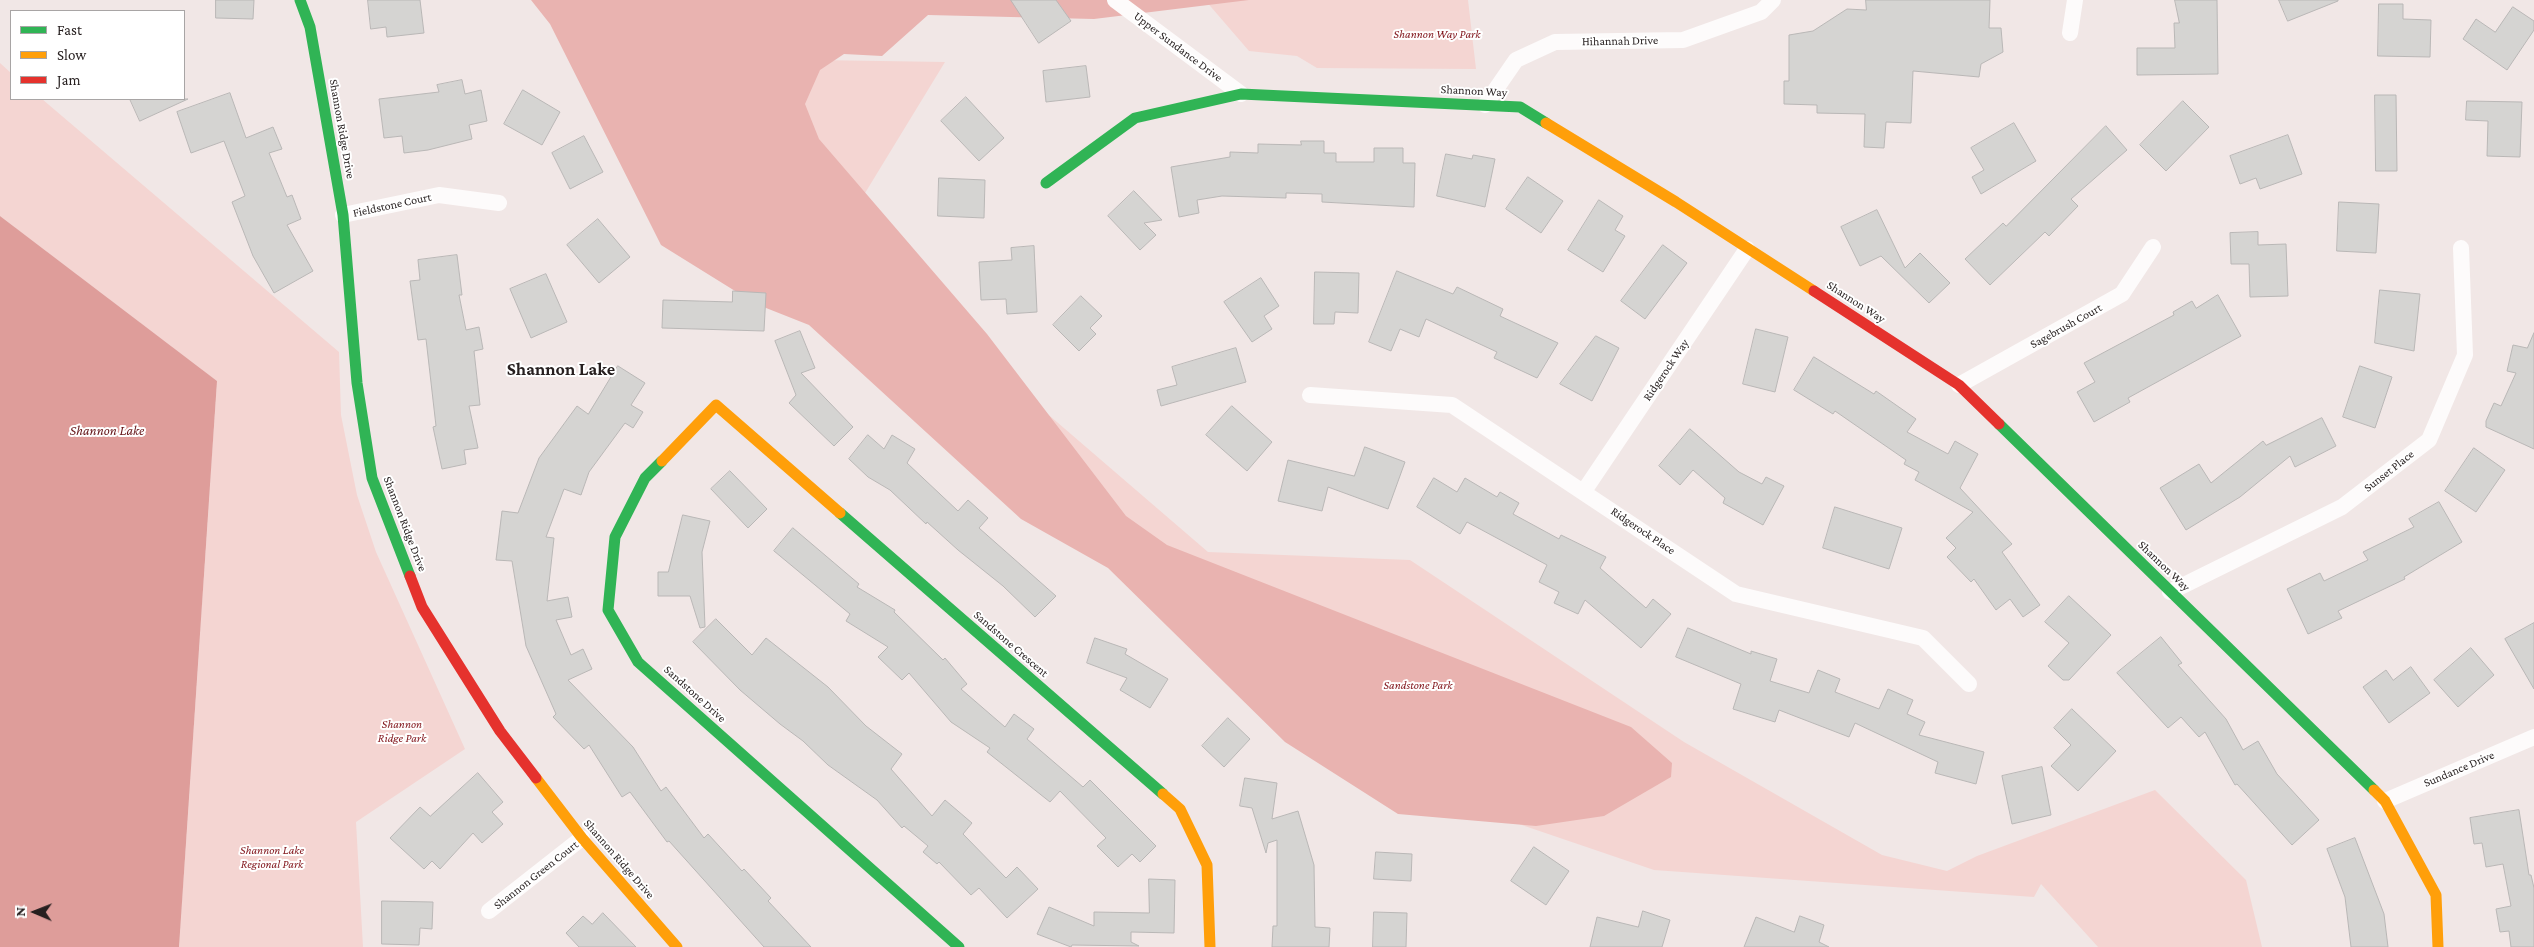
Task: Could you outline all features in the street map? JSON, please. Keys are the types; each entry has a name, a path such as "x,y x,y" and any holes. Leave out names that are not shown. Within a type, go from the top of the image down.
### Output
{"street":[{"name":"Shannon Ridge Drive","path":"300,0 310,27 343,215 357,383 372,478 422,607 500,731 582,838 677,947"},
{"name":"Upper Sundance Drive","path":"1115,0 1242,94"},
{"name":"Hihannah Drive","path":"1485,105 1516,60 1555,42 1683,40 1761,12 1774,0"},
{"path":"2070,33 2075,0"},
{"name":"Shannon Way","path":"1046,184 1135,118 1242,94 1520,107 1747,248 1960,385 2385,801 2436,895 2438,947"},
{"name":"Fieldstone Court","path":"343,215 439,195 500,203"},
{"name":"Sagebrush Court","path":"1960,385 2122,294 2154,247"},
{"name":"Ridgerock Way","path":"1584,491 1747,248"},
{"name":"Sunset Place","path":"2170,592 2342,507 2429,440 2464,356 2461,248"},
{"name":"Ridgerock Place","path":"1310,396 1452,405 1584,491 1736,594 1923,638 1969,684"},
{"name":"Sandstone Drive","path":"716,405 645,478 615,537 608,610 638,662 959,947"},
{"name":"Sandstone Crescent","path":"716,405 1180,809 1207,865 1210,947"},
{"name":"Sundance Drive","path":"2385,801 2534,737"},
{"name":"Shannon Green Court","path":"489,911 582,838"}],"green space":[{"path":"531,0 1249,0 1094,19 928,15 882,56 844,54 820,70 805,104 819,139 987,334 1126,516 1167,545 1631,727 1672,763 1671,777 1604,816 1536,826 1398,814 1285,742 1108,568 1021,519 809,325 756,304 661,245 550,24"},
{"name":"Shannon Way Park","path":"1205,0 1468,0 1476,69 1317,68 1297,56 1249,51"},
{"name":"Sandstone Park","path":"624,57 945,62 862,198 950,330 1208,552 1410,560 1684,742 1882,855 1947,871 1977,856 2155,790 2246,880 2262,947 2098,947 2041,884 2034,897 1654,870 1369,773"},
{"name":"Shannon Lake Regional Park","path":"0,63 10,72 10,100 43,100 339,352 341,415 357,495 376,552 465,749 356,822 363,947 179,947 217,381 0,216"}],"water":[{"name":"Shannon Lake","path":"0,216 217,381 179,947 0,947"}],"building":[{"path":"216,0 254,0 253,19 216,18"},
{"path":"368,0 420,0 424,33 387,37 386,27 371,29"},
{"path":"1011,0 1056,0 1071,21 1039,43"},
{"path":"1866,0 1990,0 1989,28 2001,28 2003,52 1981,64 1979,77 1913,71 1911,123 1886,122 1884,148 1864,147 1865,114 1817,113 1817,105 1784,104 1784,81 1789,81 1789,35 1813,31 1847,9 1866,10"},
{"path":"2175,0 2217,0 2218,74 2137,75 2137,48 2175,48 2174,23 2179,23"},
{"path":"2279,0 2338,0 2338,1 2288,21"},
{"path":"2379,4 2403,4 2403,19 2431,20 2430,57 2378,56"},
{"path":"2513,7 2534,21 2534,30 2507,70 2463,39 2476,19 2495,32"},
{"path":"1086,66 1090,97 1046,102 1043,71"},
{"path":"462,80 465,94 481,90 487,121 469,125 472,139 428,150 404,153 402,136 384,138 379,99 439,92 437,85"},
{"path":"523,90 560,112 542,145 504,124"},
{"path":"230,93 246,138 273,127 282,149 269,153 287,197 292,195 301,219 287,225 313,271 274,293 253,256 232,202 245,196 224,141 191,153 177,112"},
{"path":"2375,95 2396,95 2397,171 2376,171"},
{"path":"966,97 1004,138 979,161 941,121"},
{"path":"188,99 140,121 130,100"},
{"path":"2183,101 2209,127 2166,171 2140,145"},
{"path":"2467,101 2522,102 2520,157 2487,156 2488,121 2466,120"},
{"path":"2014,123 2036,161 1981,194 1972,177 1984,170 1971,148"},
{"path":"2106,126 2127,150 2071,199 2078,206 2049,236 2045,232 1990,285 1965,259 2003,223 2006,226"},
{"path":"2288,135 2302,174 2260,189 2256,178 2240,184 2230,156"},
{"path":"584,136 603,172 570,189 552,153"},
{"path":"1301,141 1324,141 1324,153 1336,153 1336,162 1374,162 1374,148 1403,148 1403,163 1415,163 1414,207 1322,202 1322,194 1286,193 1286,198 1222,196 1197,200 1199,213 1179,217 1171,167 1230,157 1230,152 1258,153 1258,144 1301,145"},
{"path":"1446,154 1472,159 1473,155 1495,159 1485,207 1437,196"},
{"path":"1528,177 1563,201 1541,233 1506,209"},
{"path":"939,178 985,180 984,218 938,216"},
{"path":"1134,191 1162,220 1144,223 1156,235 1140,250 1108,216"},
{"path":"1599,200 1623,216 1615,230 1625,236 1603,272 1568,250"},
{"path":"2339,202 2379,204 2376,253 2337,251"},
{"path":"1877,210 1905,268 1920,253 1950,283 1929,303 1881,256 1860,266 1841,227"},
{"path":"598,219 630,257 599,283 567,245"},
{"path":"2258,232 2258,245 2286,244 2288,296 2250,297 2249,264 2231,264 2230,233"},
{"path":"1663,245 1687,263 1645,319 1621,301"},
{"path":"1034,246 1037,312 1007,314 1006,299 981,300 979,262 1012,260 1011,248"},
{"path":"457,255 462,295 459,295 466,330 479,327 483,349 474,351 480,405 469,406 478,448 464,450 466,464 442,469 433,427 436,426 426,339 418,340 410,281 420,280 418,260"},
{"path":"1397,271 1453,294 1457,287 1503,309 1500,316 1558,343 1537,378 1494,358 1497,352 1426,319 1419,337 1400,329 1391,351 1369,342"},
{"path":"1315,272 1359,273 1358,313 1335,312 1334,324 1314,324"},
{"path":"546,274 567,322 531,338 510,289"},
{"path":"1261,278 1279,306 1264,316 1272,329 1252,342 1224,302"},
{"path":"2380,290 2420,294 2414,351 2375,343"},
{"path":"733,291 766,293 764,331 662,328 663,300 732,302"},
{"path":"2218,295 2241,336 2128,398 2130,402 2094,422 2077,392 2095,382 2084,363 2174,315 2173,312 2192,301 2196,308"},
{"path":"1081,296 1102,316 1090,328 1096,334 1079,351 1053,325"},
{"path":"1756,329 1788,337 1775,392 1743,384"},
{"path":"800,331 815,368 801,373 853,427 834,446 789,403 796,395 775,341"},
{"path":"2534,333 2534,449 2486,427 2486,421 2494,403 2501,406 2516,373 2507,371 2513,345 2527,348"},
{"path":"1596,336 1619,348 1592,401 1560,384"},
{"path":"1236,348 1246,382 1161,406 1157,390 1177,385 1172,367"},
{"path":"1814,357 1874,394 1876,391 1916,419 1907,432 1948,454 1955,441 1978,454 1960,488 2012,544 2002,552 2040,605 2023,617 2010,599 1996,610 1974,579 1971,582 1947,557 1956,548 1946,538 1973,512 1915,480 1919,472 1904,464 1906,460 1835,411 1833,414 1794,390"},
{"path":"618,366 645,383 631,405 643,412 633,428 625,423 589,472 581,495 564,489 546,537 554,538 547,601 568,597 572,617 556,620 571,655 583,649 592,669 568,680 633,747 661,791 666,787 704,838 708,834 742,871 744,869 771,898 768,901 811,947 764,947 669,841 667,842 630,792 622,797 589,745 584,749 553,717 556,714 526,646 512,561 496,560 502,511 518,513 539,458 577,406 588,414"},
{"path":"2360,366 2392,377 2375,428 2343,417"},
{"path":"1232,406 1272,442 1247,471 1206,435"},
{"path":"2322,418 2336,446 2295,467 2290,456 2240,497 2186,530 2160,488 2199,464 2211,483 2263,441 2266,445"},
{"path":"1690,429 1739,472 1762,484 1766,477 1784,486 1763,525 1723,503 1725,498 1693,470 1680,485 1659,466"},
{"path":"868,435 884,449 892,435 915,449 907,463 958,511 968,500 988,518 979,528 1056,596 1035,617 1003,586 927,522 926,524 890,490 868,477 849,459"},
{"path":"1365,447 1405,462 1388,509 1328,487 1322,511 1278,501 1288,460 1354,476"},
{"path":"2474,448 2505,470 2476,512 2445,491"},
{"path":"730,471 767,509 748,528 711,489"},
{"path":"1434,478 1457,492 1465,478 1497,497 1500,492 1519,503 1513,514 1559,539 1561,535 1606,557 1600,568 1646,608 1653,599 1671,614 1641,648 1585,600 1578,614 1554,603 1559,592 1539,582 1547,565 1467,522 1460,534 1417,507"},
{"path":"2439,502 2462,542 2404,577 2405,579 2338,611 2342,618 2308,634 2287,589 2320,573 2324,581 2368,560 2363,552 2414,527 2409,519"},
{"path":"1835,507 1902,528 1889,569 1823,548"},
{"path":"683,515 710,521 702,552 705,627 700,628 690,596 658,596 658,572 668,572"},
{"path":"793,528 859,584 857,587 895,610 894,612 943,660 945,658 967,684 961,689 1005,727 1014,714 1034,729 1027,739 1083,787 1090,780 1156,846 1140,862 1132,854 1118,867 1097,846 1106,838 1060,791 1050,802 987,752 990,748 951,722 909,673 902,680 878,657 888,647 846,621 850,614 774,551"},
{"path":"2069,596 2111,635 2069,680 2063,680 2048,666 2069,643 2045,622"},
{"path":"716,619 752,655 766,638 828,687 866,726 902,754 891,769 932,816 945,800 972,823 963,834 1006,878 1017,867 1038,889 1007,918 979,888 971,895 939,862 937,864 923,852 928,846 904,826 902,828 877,800 828,765 803,741 740,690 693,642"},
{"path":"2534,623 2534,689 2505,639"},
{"path":"1688,628 1751,654 1751,651 1777,659 1770,681 1809,693 1818,670 1840,679 1835,692 1879,709 1888,689 1913,700 1907,714 1925,722 1919,735 1984,752 1976,784 1935,773 1938,762 1855,723 1849,737 1779,710 1775,722 1733,709 1741,684 1676,657"},
{"path":"2161,637 2182,663 2178,665 2226,719 2243,750 2258,741 2277,774 2319,820 2292,845 2237,784 2235,785 2205,732 2199,737 2181,717 2168,728 2117,673"},
{"path":"1095,638 1127,649 1125,654 1168,679 1150,708 1120,690 1127,678 1087,663"},
{"path":"2471,648 2494,675 2458,707 2434,680"},
{"path":"2411,667 2430,693 2389,723 2363,687 2386,670 2393,680"},
{"path":"2072,709 2116,751 2078,791 2051,766 2071,745 2054,728"},
{"path":"1228,718 1250,739 1224,767 1202,746"},
{"path":"2042,767 2051,815 2012,824 2002,776"},
{"path":"478,773 503,802 492,812 503,824 482,843 473,833 440,869 432,861 424,869 390,838 420,807 430,816"},
{"path":"1245,778 1277,783 1272,819 1298,811 1314,865 1315,927 1330,928 1329,947 1272,947 1273,926 1277,926 1277,840 1268,843 1266,853 1252,808 1240,806"},
{"path":"2519,810 2529,875 2531,875 2534,888 2534,947 2511,947 2509,931 2500,932 2496,909 2511,906 2503,864 2486,867 2482,843 2474,844 2470,818"},
{"path":"2355,838 2384,914 2388,947 2351,947 2345,897 2327,849"},
{"path":"1534,847 1569,871 1546,905 1511,881"},
{"path":"1376,852 1412,854 1411,881 1374,879"},
{"path":"1149,879 1175,880 1174,933 1131,932 1131,942 1139,946 1072,945 1071,947 1037,934 1049,907 1094,926 1094,912 1149,913"},
{"path":"382,901 433,902 432,929 420,928 419,945 382,944"},
{"path":"1643,911 1670,920 1662,947 1590,947 1597,917 1638,927"},
{"path":"1374,912 1407,913 1406,947 1373,947"},
{"path":"603,913 636,947 579,947 566,933 583,916 592,924"},
{"path":"1800,916 1824,925 1819,942 1829,947 1744,947 1756,917 1794,932"}],"traffic: fast":[{"path":"300,0 310,27 343,215 357,383 372,478 410,576"},
{"path":"1046,183 1135,118 1241,94 1520,107 1546,123"},
{"path":"1999,424 2374,790"},
{"path":"662,461 645,478 615,537 608,610 638,662 959,947"},
{"path":"840,513 1163,794"}],"traffic: slow":[{"path":"1546,123 1676,202 1814,291"},
{"path":"662,461 716,405 840,513"},
{"path":"536,778 582,838 677,947"},
{"path":"2374,790 2385,801 2436,895 2438,947"},
{"path":"1163,794 1180,809 1207,865 1210,947"}],"traffic: jam":[{"path":"1814,291 1959,385 1999,424"},
{"path":"410,576 422,607 500,731 536,778"}],"district":[{"name":"Shannon Lake","path":"561,369"}],"park label":[{"name":"Shannon Ridge Park","path":"402,731"}]}
